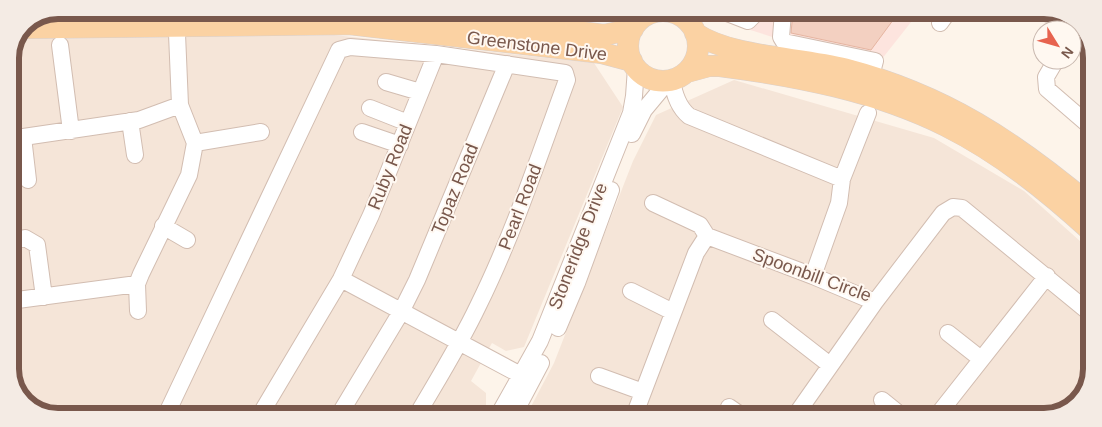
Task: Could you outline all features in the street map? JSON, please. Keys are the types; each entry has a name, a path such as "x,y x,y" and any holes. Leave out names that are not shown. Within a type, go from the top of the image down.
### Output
{"main road":[{"name":"Greenstone Drive","path":"33,27 161,19"},
{"name":"Greenstone Drive","path":"197,19 372,26 602,53 634,64"},
{"name":"Greenstone Drive","path":"474,19 604,35 633,29"},
{"path":"643,19 633,29 628,47 634,64 652,79 676,77 709,66 720,66 792,77 869,95 946,126 994,154 1048,194 1083,225"},
{"path":"691,23 724,48 873,69 979,123 1024,152 1083,200"},
{"path":"676,77 696,56 698,44 691,23"}],"street":[{"path":"138,310 137,284 163,226 190,175 195,143 180,105 176,19"},
{"path":"782,19 781,37 784,42 873,69"},
{"path":"60,45 71,131"},
{"path":"169,408 339,50 350,47 436,54 507,64"},
{"name":"Ruby Road","path":"264,408 341,278 371,215 436,54"},
{"name":"Pearl Road","path":"460,342 489,284 519,213 567,80 565,73 560,71 507,64"},
{"name":"Topaz Road","path":"343,408 401,312 417,280 507,64"},
{"name":"Stoneridge Drive","path":"516,408 540,341 631,113 634,96 634,64"},
{"path":"1050,70 1046,77 1047,89 1083,120"},
{"path":"676,77 674,92 682,110 689,116 842,179"},
{"name":"Stoneridge Drive","path":"504,408 527,378 577,283 634,127 644,110 676,77"},
{"path":"386,82 420,92"},
{"path":"19,138 130,121 180,105"},
{"path":"370,108 408,123"},
{"path":"813,276 839,203 842,179 868,113"},
{"path":"130,121 135,155"},
{"path":"195,143 261,132"},
{"path":"362,132 400,145"},
{"path":"19,146 28,180"},
{"path":"637,408 698,248 707,236 700,225 653,203"},
{"name":"Spoonbill Circle","path":"707,236 813,276 875,302 943,213 953,207 962,208 1083,307"},
{"path":"163,226 187,240"},
{"path":"19,239 25,238 37,245 44,297"},
{"path":"943,408 1047,276"},
{"path":"341,278 401,312 527,378"},
{"path":"19,300 137,284"},
{"path":"631,291 673,312"},
{"path":"800,408 875,302"},
{"path":"772,320 830,365"},
{"path":"948,333 982,358"},
{"path":"420,408 460,342"},
{"path":"599,376 643,392"},
{"path":"882,400 892,408"}],"shaded area":[{"path":"715,19 913,19 874,69"},
{"path":"334,35 594,63 623,107 524,347 506,351 492,343 471,381 486,393 486,408 50,408 38,403 27,393 19,377 19,50 25,37"},
{"path":"734,80 934,138 1024,191 1083,244 1083,377 1079,387 1066,402 1054,407 1044,408 530,408 554,363 633,161 656,115"}],"building":[{"path":"792,19 894,19 871,50 791,33"}]}
